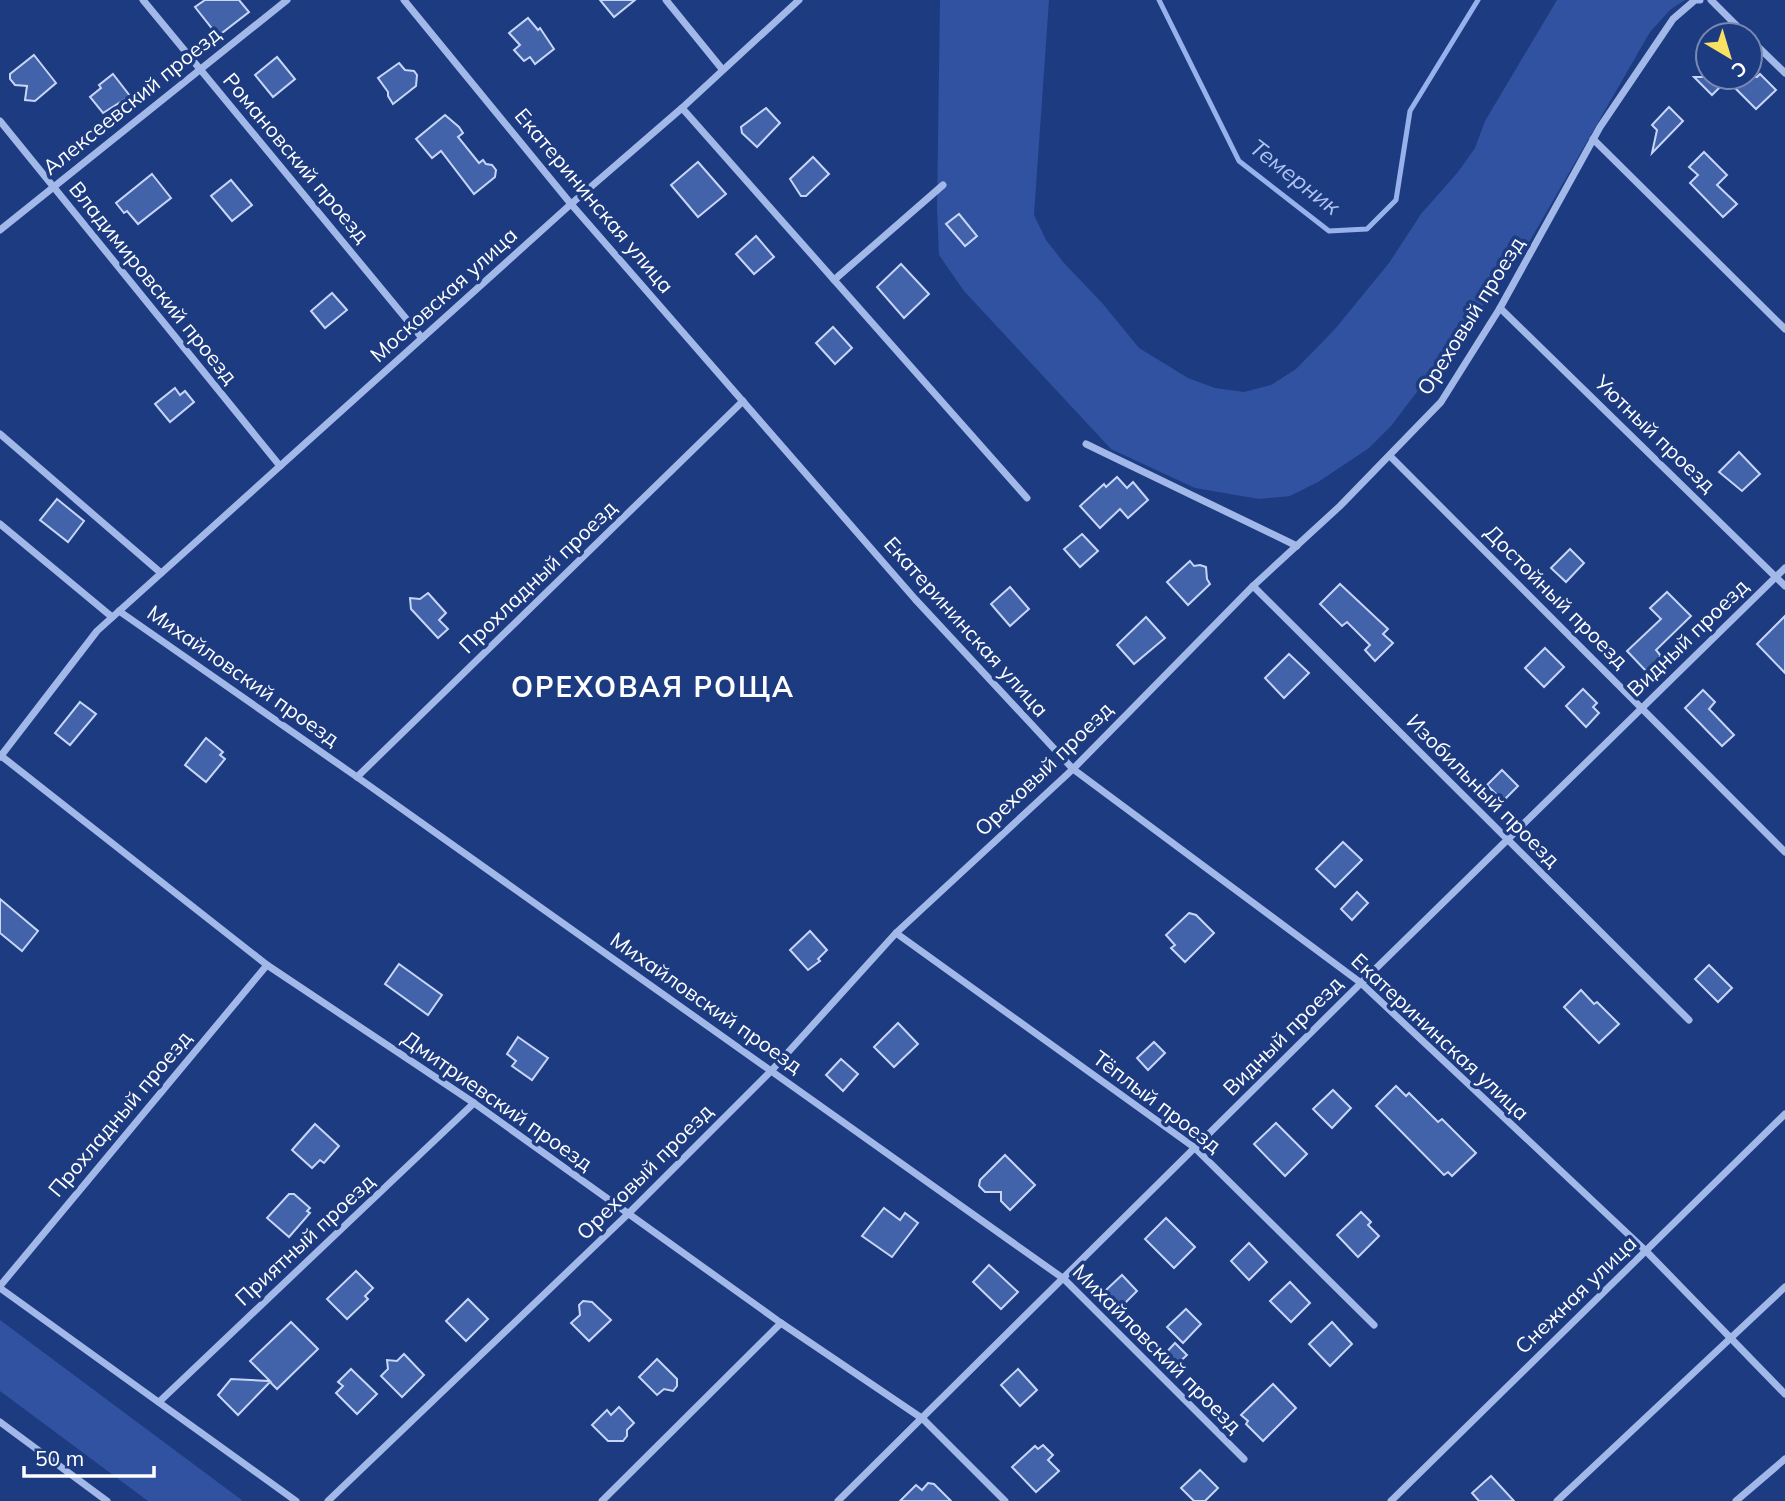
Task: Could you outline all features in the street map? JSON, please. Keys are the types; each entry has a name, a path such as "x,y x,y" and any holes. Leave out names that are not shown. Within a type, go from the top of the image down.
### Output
{"street":[{"name":"Романовский проезд","path":"143,0 422,338"},
{"name":"Алексеевский проезд","path":"0,230 286,0"},
{"name":"Екатерининская улица","path":"404,0 571,204 915,599 1073,769 1361,983 1646,1251 1785,1394"},
{"path":"666,0 722,69"},
{"name":"Московская улица","path":"0,756 97,631 571,204 682,108 799,0"},
{"name":"Ореховый проезд","path":"328,1501 628,1214 772,1070 896,933 1073,769 1253,586 1390,456 1441,402 1500,308 1593,139 1673,19 1695,0 1700,0"},
{"path":"1711,0 1732,21"},
{"path":"1764,53 1785,73"},
{"path":"682,108 1027,498"},
{"name":"Владимировский проезд","path":"0,121 280,466"},
{"path":"1593,139 1785,329"},
{"path":"834,280 943,185"},
{"name":"Уютный проезд","path":"1500,308 1785,586"},
{"name":"Прохладный проезд","path":"358,777 743,401"},
{"path":"0,434 160,573"},
{"path":"1086,444 1297,546"},
{"name":"Достойный проезд","path":"1390,456 1785,852"},
{"name":"Михайловский проезд","path":"0,524 116,614 358,777 1064,1279 1244,1459"},
{"name":"Видный проезд","path":"838,1501 1785,568"},
{"name":"Изобильный проезд","path":"1253,586 1689,1020"},
{"name":"Дмитриевский проезд","path":"0,756 267,965 474,1103 781,1323 923,1419 1005,1501"},
{"name":"Тёплый проезд","path":"896,933 1195,1148 1374,1325"},
{"name":"Прохладный проезд","path":"0,1287 267,965"},
{"name":"Приятный проезд","path":"159,1402 474,1103"},
{"name":"Снежная улица","path":"1391,1501 1785,1114"},
{"path":"0,1287 296,1501"},
{"path":"1557,1501 1785,1287"},
{"path":"602,1501 781,1323"},
{"path":"0,1422 107,1501"},
{"path":"1736,1501 1785,1459"}],"shaded area":[{"path":"940,0 1049,0 1034,215 1046,240 1139,348 1188,378 1215,388 1244,392 1271,385 1296,369 1335,329 1389,263 1421,214 1475,148 1485,121 1557,0 1685,0 1671,9 1650,32 1524,251 1391,426 1369,448 1318,482 1290,496 1259,499 1195,488 1111,449 964,291 939,255 937,209"},
{"path":"0,1320 243,1501 148,1501 0,1391"}],"building":[{"path":"205,0 239,0 249,12 218,36 195,7"},
{"path":"600,0 635,0 614,17"},
{"path":"528,18 538,30 540,28 554,49 535,64 530,57 524,61 514,50 520,45 509,33"},
{"path":"34,55 56,83 35,101 25,100 27,86 15,85 10,79 10,74"},
{"path":"277,57 295,79 273,97 255,75"},
{"path":"399,63 405,70 414,71 417,75 416,86 393,104 378,78"},
{"path":"113,74 130,96 103,113 90,97 101,88 99,85"},
{"path":"1764,78 1776,90 1756,109 1738,91 1764,91"},
{"path":"1669,107 1683,121 1652,153 1657,130 1652,125"},
{"path":"766,108 780,123 757,147 742,133 741,127"},
{"path":"445,115 459,127 463,133 458,137 479,163 483,160 496,170 495,177 474,194 441,151 432,158 416,139"},
{"path":"1704,152 1727,175 1717,185 1737,204 1723,217 1690,183 1698,175 1689,167"},
{"path":"813,157 829,174 806,196 801,196 790,179"},
{"path":"698,162 726,194 698,217 671,185"},
{"path":"152,174 171,198 138,224 116,203"},
{"path":"231,180 252,205 232,221 211,196"},
{"path":"959,214 977,236 965,246 946,224"},
{"path":"756,236 774,257 754,274 736,254"},
{"path":"901,264 929,294 904,318 877,287"},
{"path":"332,293 347,310 325,328 311,311"},
{"path":"833,327 852,348 835,364 816,343"},
{"path":"175,388 180,395 185,391 194,402 170,422 155,404"},
{"path":"1739,452 1760,474 1742,491 1719,472"},
{"path":"1117,477 1127,488 1133,482 1148,500 1128,518 1120,509 1100,528 1080,506 1104,484 1106,487"},
{"path":"57,499 84,521 68,542 40,520"},
{"path":"1082,534 1098,551 1080,567 1064,549"},
{"path":"1570,549 1584,563 1566,582 1551,568"},
{"path":"1190,561 1194,566 1206,567 1210,584 1188,605 1167,582"},
{"path":"1340,584 1388,629 1383,634 1393,643 1375,661 1365,650 1370,645 1347,622 1342,626 1320,604"},
{"path":"1010,587 1029,609 1010,626 991,604"},
{"path":"1667,592 1691,616 1656,650 1661,656 1646,671 1627,651 1661,619 1650,608"},
{"path":"428,593 446,613 439,620 448,629 438,638 411,609 410,598 420,599"},
{"path":"1785,616 1785,673 1757,644"},
{"path":"1146,617 1165,638 1134,664 1117,645"},
{"path":"1545,648 1564,667 1544,687 1525,668"},
{"path":"1289,654 1309,673 1284,698 1265,678"},
{"path":"1583,689 1597,703 1593,707 1599,713 1586,727 1566,706"},
{"path":"1703,690 1715,702 1709,709 1734,735 1722,746 1685,708"},
{"path":"80,702 96,714 70,745 55,733"},
{"path":"206,738 223,752 220,755 225,759 206,782 185,765"},
{"path":"1502,770 1518,786 1503,801 1487,785"},
{"path":"1343,842 1362,860 1335,887 1316,869"},
{"path":"1357,892 1368,903 1352,920 1341,909"},
{"path":"0,899 38,931 22,951 0,933"},
{"path":"1189,913 1196,915 1214,933 1185,962 1171,948 1175,945 1166,935"},
{"path":"810,931 827,950 818,959 820,961 808,970 790,950"},
{"path":"399,964 442,995 428,1015 385,984"},
{"path":"1709,965 1732,988 1718,1002 1695,979"},
{"path":"1581,990 1619,1024 1599,1043 1564,1007"},
{"path":"898,1023 918,1044 894,1067 874,1047"},
{"path":"518,1037 548,1058 532,1080 512,1066 516,1061 507,1054"},
{"path":"1154,1042 1165,1053 1148,1070 1137,1058"},
{"path":"841,1059 858,1074 843,1091 826,1075"},
{"path":"1396,1086 1406,1096 1409,1093 1438,1122 1442,1119 1476,1153 1452,1176 1448,1172 1444,1175 1376,1106"},
{"path":"1333,1090 1351,1108 1332,1128 1313,1109"},
{"path":"1276,1123 1307,1154 1285,1176 1254,1144"},
{"path":"315,1124 339,1146 324,1163 320,1160 312,1168 292,1150"},
{"path":"1005,1155 1035,1185 1010,1210 1001,1201 1001,1192 985,1192 979,1186 980,1180"},
{"path":"289,1194 294,1194 310,1208 307,1211 310,1213 289,1237 267,1218"},
{"path":"884,1208 900,1220 905,1213 918,1223 892,1257 862,1236"},
{"path":"1361,1212 1371,1222 1368,1225 1379,1236 1358,1257 1337,1235"},
{"path":"1166,1218 1195,1247 1174,1268 1145,1239"},
{"path":"1249,1243 1267,1262 1249,1280 1231,1261"},
{"path":"989,1265 1018,1292 1001,1309 973,1282"},
{"path":"356,1271 373,1288 365,1296 368,1299 347,1319 327,1299"},
{"path":"1122,1275 1137,1291 1122,1306 1106,1290"},
{"path":"1290,1282 1310,1303 1291,1322 1270,1301"},
{"path":"468,1299 488,1319 466,1341 446,1321"},
{"path":"583,1301 592,1302 611,1320 589,1341 571,1323 580,1315 579,1305"},
{"path":"1186,1309 1201,1324 1183,1343 1167,1327"},
{"path":"291,1322 318,1349 277,1389 270,1382 238,1415 218,1395 231,1379 270,1381 250,1361"},
{"path":"1332,1322 1352,1344 1330,1366 1309,1344"},
{"path":"1175,1343 1187,1355 1173,1368 1162,1357"},
{"path":"404,1354 424,1375 402,1397 381,1376 388,1369 387,1360 397,1361"},
{"path":"657,1359 677,1379 677,1386 673,1391 664,1389 657,1395 639,1377"},
{"path":"351,1369 377,1394 357,1414 336,1393 343,1386 338,1382"},
{"path":"1018,1369 1037,1390 1020,1406 1001,1385"},
{"path":"1273,1384 1296,1408 1263,1441 1241,1415"},
{"path":"619,1407 634,1423 627,1430 623,1441 608,1441 592,1425 607,1410 611,1415"},
{"path":"1043,1445 1053,1455 1048,1460 1059,1471 1036,1492 1012,1467 1035,1446 1038,1449"},
{"path":"1200,1470 1218,1488 1205,1501 1194,1501 1181,1488"},
{"path":"1491,1476 1514,1501 1479,1501 1472,1493"},
{"path":"928,1483 934,1484 951,1501 900,1501 916,1485 922,1490"}],"waterway":[{"name":"Темерник","path":"1159,0 1239,161 1329,231 1367,229 1396,200 1410,111 1478,0"}],"district":[{"name":"ОРЕХОВАЯ РОЩА","path":"653,687"}]}
